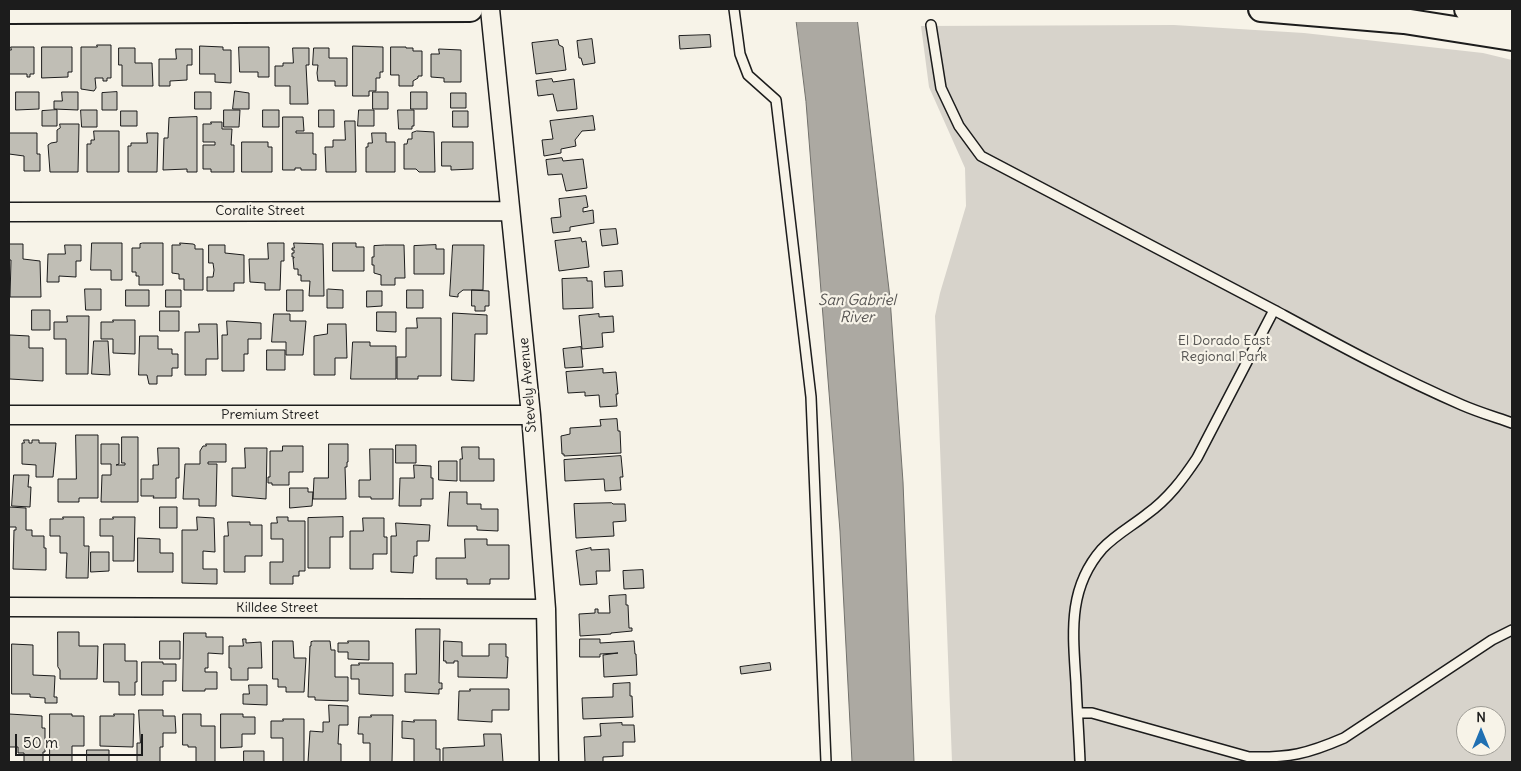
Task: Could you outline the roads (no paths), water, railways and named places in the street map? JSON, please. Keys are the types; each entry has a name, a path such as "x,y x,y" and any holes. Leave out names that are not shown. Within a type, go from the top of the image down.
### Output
{"main road":[{"path":"16,10 470,9"},
{"path":"1261,9 1404,21 1512,38"},
{"path":"1466,9 1512,16"}],"street":[{"name":"Stevely Avenue","path":"490,9 531,415 546,609 549,762"},
{"name":"Coralite Street","path":"9,212 510,211"},
{"name":"Premium Street","path":"9,415 531,415"},
{"name":"Killdee Street","path":"9,607 546,609"}],"lane":[{"path":"734,9 740,54 748,75 776,100 811,397 826,762"},
{"path":"931,24 941,88 959,126 981,156 1374,363 1463,406 1512,423"},
{"path":"1080,762 1073,623 1077,598 1088,570 1102,549 1122,531 1147,515 1166,498 1185,476 1197,458 1274,310"},
{"path":"1078,713 1092,713 1249,757 1274,758 1295,756 1319,749 1344,738 1492,640 1512,630"}],"water":[{"name":"San Gabriel River","path":"795,9 856,9 890,298 903,482 914,762 852,762 840,531 806,102"}],"park label":[{"name":"El Dorado East Regional Park","path":"1224,350"}]}
